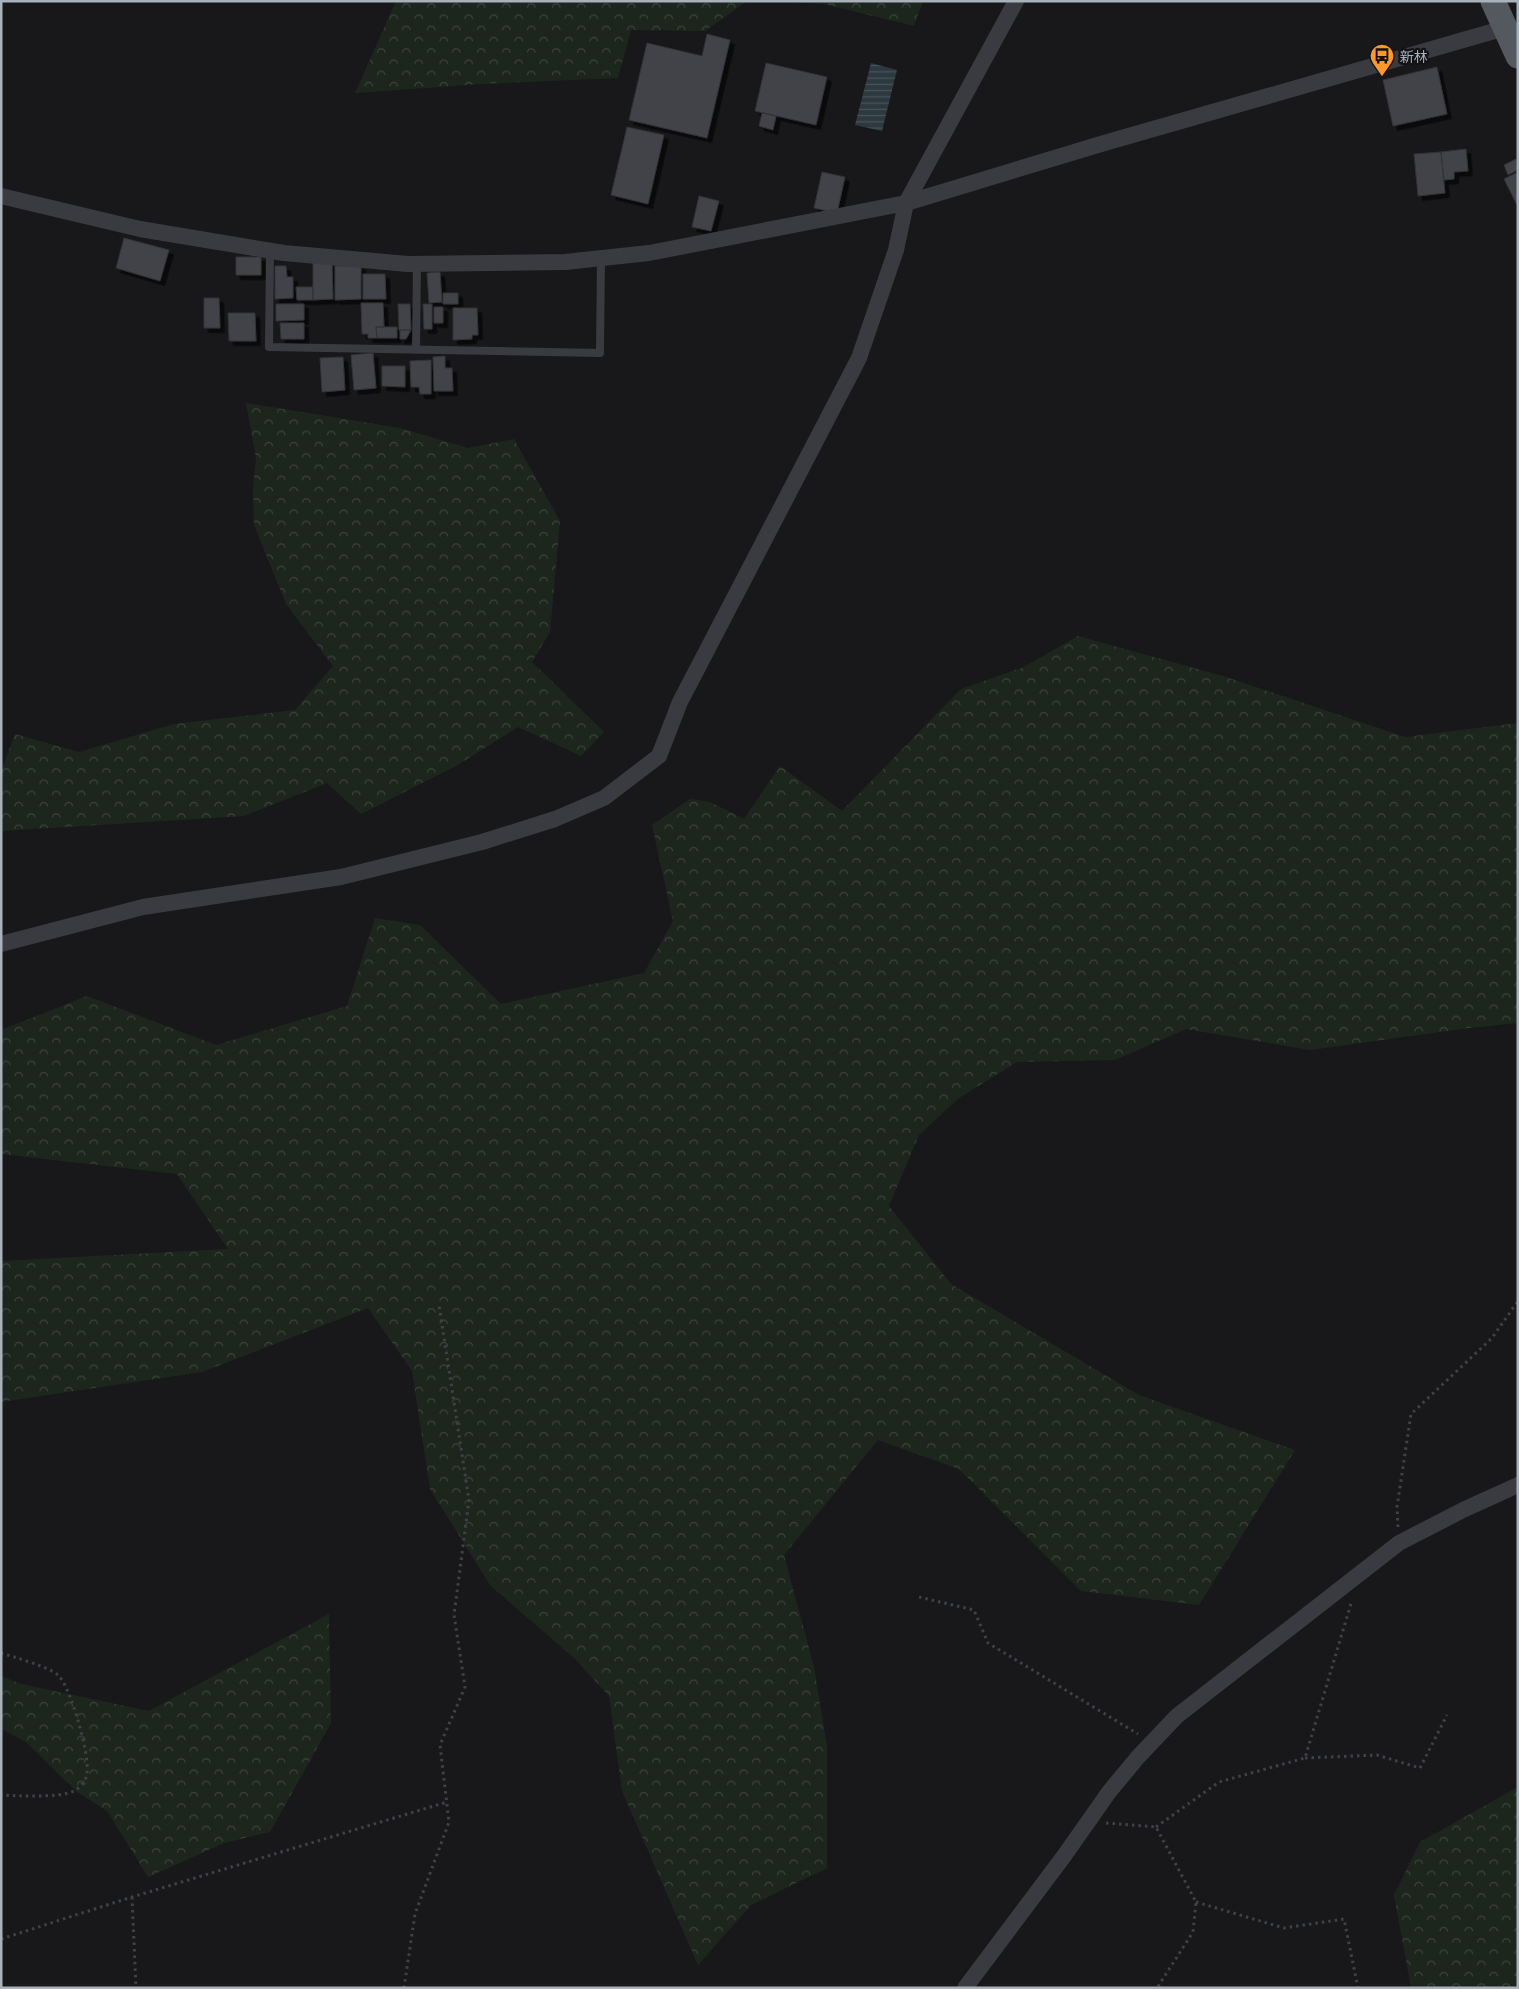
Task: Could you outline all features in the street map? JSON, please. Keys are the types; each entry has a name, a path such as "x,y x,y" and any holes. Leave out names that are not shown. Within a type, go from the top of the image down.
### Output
{"main road":[{"path":"1493,1 1518,56"}],"street":[{"path":"1,944 143,907 341,877 482,842 555,819 604,798 660,756 680,702 859,358 896,250 906,203 1016,1"},
{"path":"1,196 140,229 270,251 417,264 565,262 649,253 906,203 1101,144 1506,28"},
{"path":"965,1988 1064,1856 1109,1792 1177,1716 1399,1543 1463,1510 1518,1485"}],"lane":[{"path":"270,251 269,347 600,352 601,258"},
{"path":"416,350 417,264"}],"path":[{"path":"1399,1543 1397,1507 1412,1414 1492,1338 1518,1301"},
{"path":"404,1988 415,1914 449,1822 440,1745 465,1687 454,1615 468,1500 439,1305"},
{"path":"1305,1758 1360,1573"},
{"path":"919,1597 974,1610 988,1643 1152,1742"},
{"path":"1,1653 56,1673 64,1680 74,1707 88,1761 87,1775 83,1784 73,1792 51,1795 1,1795"},
{"path":"1088,1821 1156,1827 1220,1782 1305,1758 1377,1755 1420,1768 1447,1715"},
{"path":"1,1939 132,1897 447,1802"},
{"path":"1156,1827 1196,1902 1193,1932 1157,1988"},
{"path":"132,1897 136,1988"},
{"path":"1196,1902 1284,1928 1344,1919 1358,1988"}],"green space":[{"path":"396,1 747,1 705,31 631,30 618,78 481,84 355,93"},
{"path":"773,1 923,1 914,26 824,4"},
{"path":"246,403 400,428 468,448 514,439 560,521 550,632 532,662 604,732 581,756 518,727 456,766 361,814 327,783 244,816 1,831 1,771 15,734 79,752 174,724 295,710 333,666 286,604 254,525 253,488 256,458"},
{"path":"1078,636 1223,676 1405,737 1518,723 1518,1023 1310,1050 1186,1029 1115,1060 1017,1062 959,1098 919,1135 889,1206 951,1284 1139,1395 1295,1450 1199,1605 1081,1591 959,1469 878,1440 784,1555 814,1667 827,1747 827,1868 751,1905 698,1965 622,1791 609,1696 575,1659 490,1585 430,1489 412,1371 368,1308 202,1372 1,1402 1,1261 228,1249 177,1174 1,1154 1,1030 87,996 216,1045 347,1006 375,918 420,925 501,1004 644,973 673,921 652,825 690,799 710,802 744,819 780,766 842,811 961,689 1024,667"},
{"path":"329,1614 331,1723 270,1832 224,1843 148,1877 107,1811 77,1792 26,1742 1,1729 1,1676 21,1684 149,1711"},
{"path":"1518,1787 1518,1988 1411,1988 1394,1895 1420,1842"}],"shaded area":[{"path":"871,63 897,70 882,131 855,125"}],"building":[{"path":"707,34 730,40 707,138 629,120 647,43 702,56"},
{"path":"766,63 827,77 816,125 755,111"},
{"path":"1437,67 1447,114 1393,126 1383,80"},
{"path":"762,113 776,116 773,130 759,126"},
{"path":"627,127 664,135 648,204 611,195"},
{"path":"1466,149 1468,171 1454,172 1454,179 1444,180 1441,152"},
{"path":"1441,152 1445,193 1418,196 1414,154"},
{"path":"1516,159 1518,170 1508,175 1504,165"},
{"path":"822,172 845,177 837,213 814,208"},
{"path":"1518,172 1518,207 1504,179"},
{"path":"699,196 719,201 711,231 692,227"},
{"path":"124,238 169,250 160,281 116,268"},
{"path":"236,257 261,257 261,275 236,275"},
{"path":"313,263 332,263 333,299 313,300"},
{"path":"275,266 286,266 287,277 293,277 293,298 275,299"},
{"path":"335,266 361,266 361,299 335,300"},
{"path":"440,272 442,302 429,303 427,273"},
{"path":"363,274 385,274 386,299 363,299"},
{"path":"296,287 313,287 313,300 297,300"},
{"path":"443,293 458,293 458,304 443,304"},
{"path":"204,298 219,298 220,328 204,328"},
{"path":"361,303 383,303 384,327 376,327 377,338 368,338 368,334 362,334"},
{"path":"276,304 304,304 304,320 276,321"},
{"path":"398,304 410,304 411,330 399,330"},
{"path":"423,304 432,304 432,329 424,329"},
{"path":"434,307 443,307 443,323 434,323"},
{"path":"453,308 477,308 478,335 472,335 472,339 453,340"},
{"path":"228,313 255,313 256,341 229,341"},
{"path":"280,323 304,323 304,339 281,339"},
{"path":"376,327 397,327 397,338 377,338"},
{"path":"400,330 411,330 406,339 400,339"},
{"path":"373,353 376,388 354,390 351,355"},
{"path":"445,356 445,368 452,368 453,391 434,391 433,357"},
{"path":"343,357 345,390 322,392 320,358"},
{"path":"431,360 431,394 420,394 419,387 411,387 410,361"},
{"path":"382,366 405,366 405,387 382,386"}],"place":[{"name":"新林","path":"1382,77"}]}
